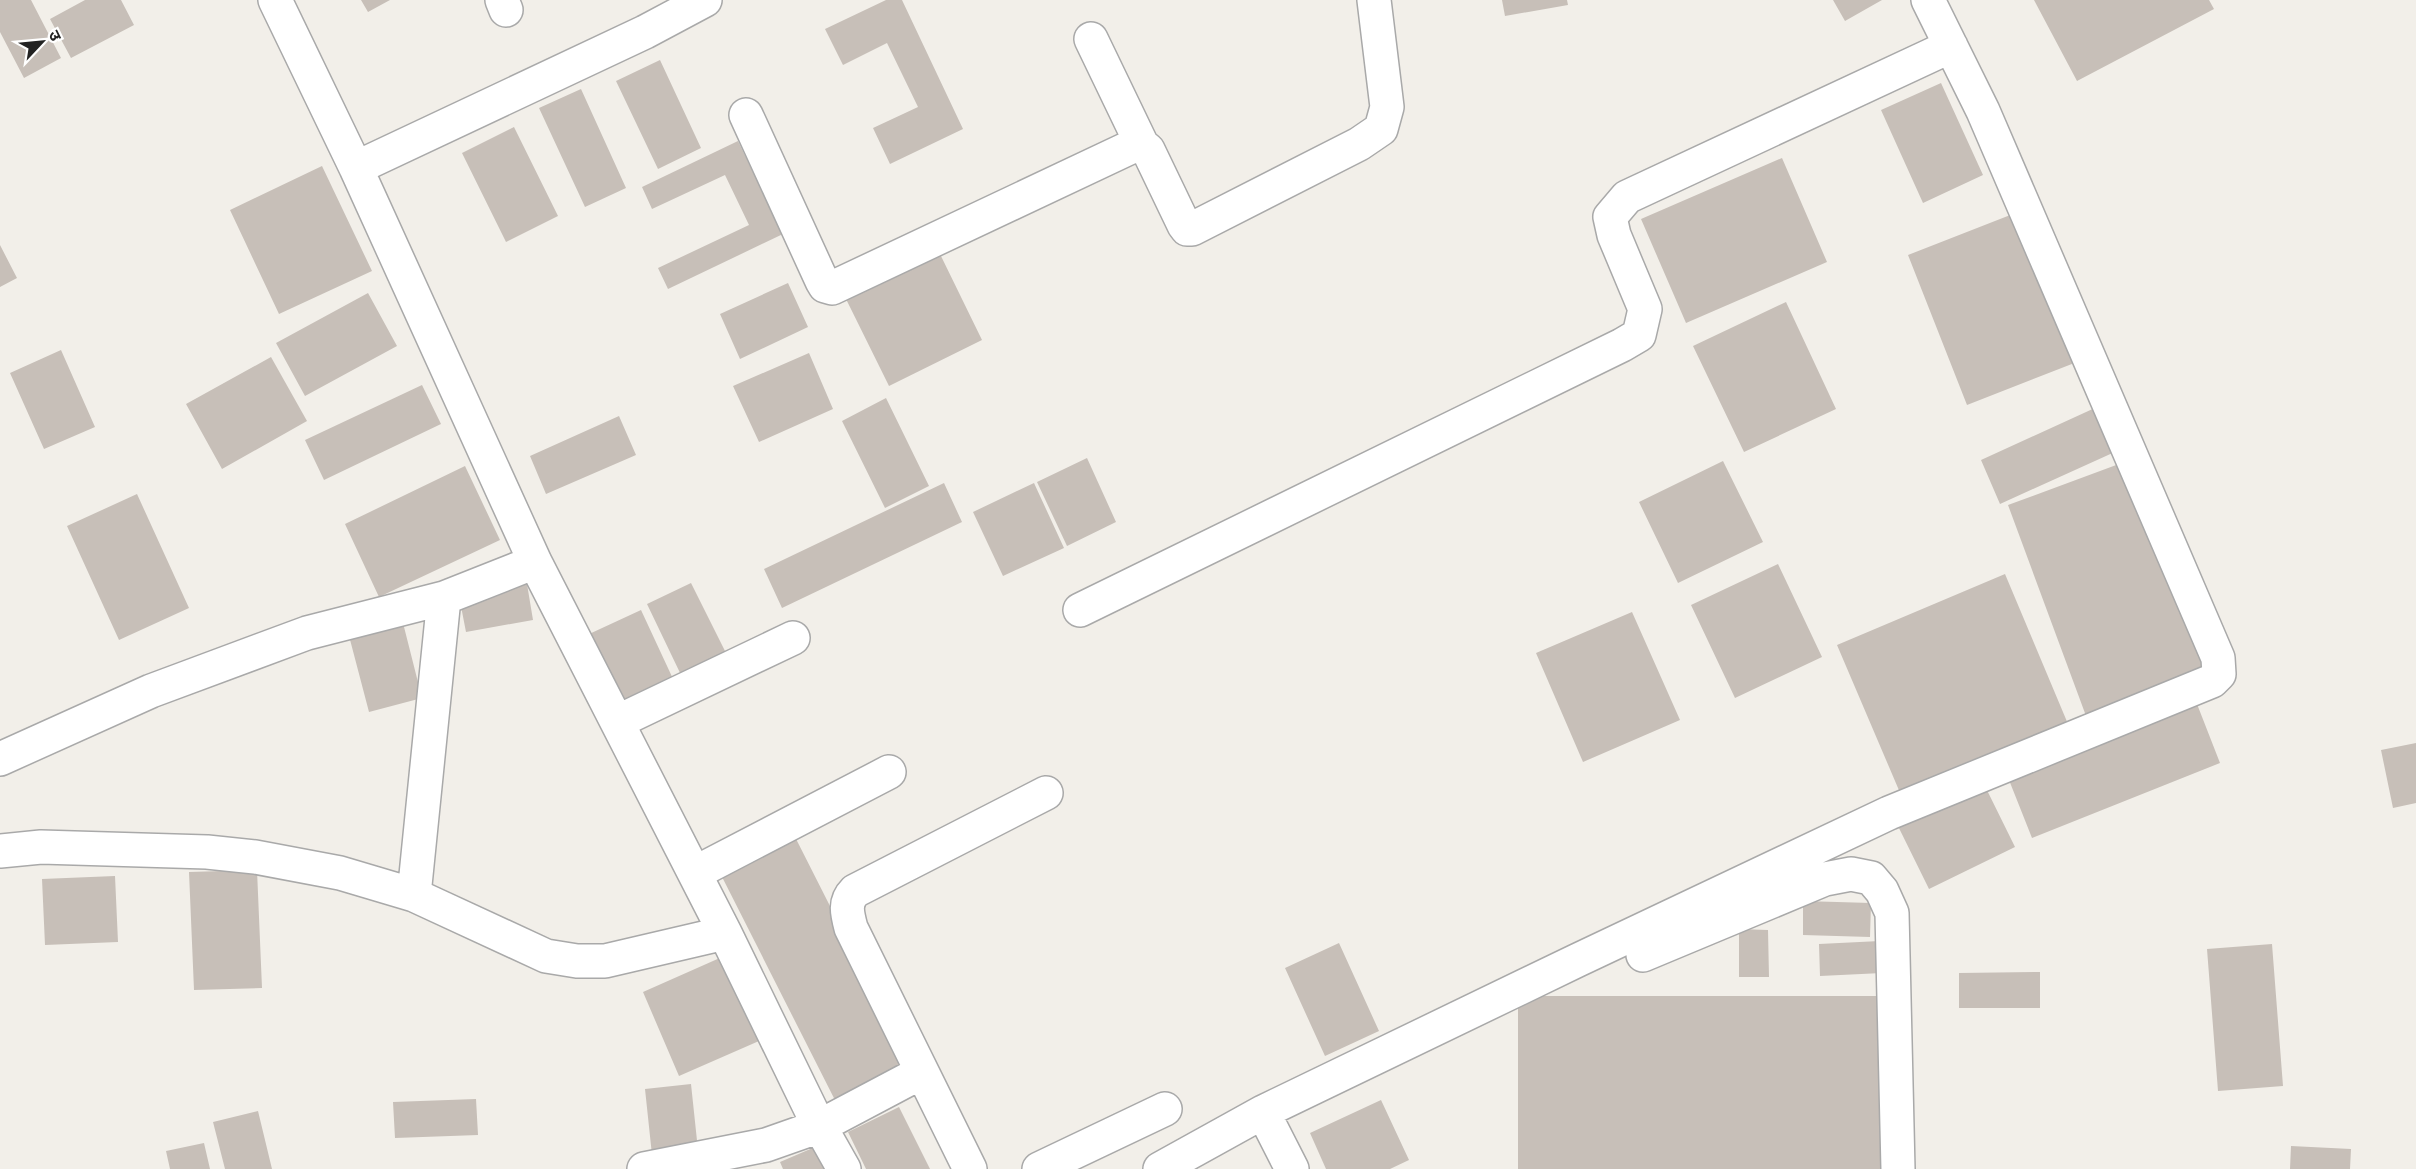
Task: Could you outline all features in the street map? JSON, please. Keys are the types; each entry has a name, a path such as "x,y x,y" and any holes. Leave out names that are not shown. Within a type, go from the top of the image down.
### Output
{"street":[{"path":"275,0 356,168 536,562 844,1169"},
{"path":"356,168 645,32 705,0"},
{"path":"1092,39 1142,145 1148,150 1184,225 1192,229 1359,144 1381,129 1387,107 1374,0"},
{"path":"1160,1169 1263,1112 1889,813 2212,681 2219,674 2213,647 1983,111 1928,0"},
{"path":"1080,610 1639,335 1645,309 1614,235 1610,217 1622,201 1951,46"},
{"path":"746,115 822,281 825,286 832,288 1131,147 1142,145"},
{"path":"0,759 151,691 307,633 444,598 536,562"},
{"path":"414,895 444,598"},
{"path":"617,722 793,638"},
{"path":"695,873 889,772"},
{"path":"970,1169 851,928 847,911 848,898 855,891 1046,793"},
{"path":"1,848 41,846 207,852 255,857 340,873 414,895 546,956 577,962 605,961 725,933"},
{"path":"1643,955 1825,879 1851,874 1871,878 1882,891 1892,913 1898,1169"},
{"path":"644,1169 766,1145 820,1125 922,1072"},
{"path":"1040,1169 1165,1108"},
{"path":"1263,1112 1292,1169"}],"building":[{"path":"0,0 31,0 61,58 24,78 0,32"},
{"path":"85,0 121,0 134,25 71,58 50,19"},
{"path":"361,0 390,0 368,12"},
{"path":"886,0 902,0 963,129 890,164 873,128 918,107 887,43 843,65 825,29"},
{"path":"1502,0 1567,0 1568,5 1505,16"},
{"path":"1833,0 1882,0 1845,21"},
{"path":"2034,0 2209,0 2214,9 2077,81"},
{"path":"660,60 701,148 658,169 616,81"},
{"path":"1941,83 1983,175 1923,203 1881,110"},
{"path":"581,89 626,188 585,207 539,108"},
{"path":"514,127 558,216 506,242 462,153"},
{"path":"738,141 783,234 668,289 658,268 749,225 725,175 652,209 642,187"},
{"path":"1782,158 1827,262 1686,323 1641,219"},
{"path":"322,166 372,271 279,314 230,210"},
{"path":"2018,212 2077,362 1967,405 1908,255"},
{"path":"0,245 17,278 0,287"},
{"path":"940,254 982,340 889,386 846,299"},
{"path":"788,283 808,327 740,359 720,314"},
{"path":"368,293 397,346 305,396 276,343"},
{"path":"1786,302 1836,409 1744,452 1693,346"},
{"path":"61,350 95,427 44,449 10,373"},
{"path":"809,353 833,409 759,442 733,386"},
{"path":"271,357 307,421 222,469 186,404"},
{"path":"422,385 441,424 324,480 305,440"},
{"path":"886,398 929,486 885,508 842,421"},
{"path":"2097,407 2117,451 2000,504 1981,460"},
{"path":"619,416 636,455 546,494 530,456"},
{"path":"1087,458 1116,522 1067,546 1037,482"},
{"path":"1723,461 1763,542 1678,583 1639,502"},
{"path":"2127,461 2208,680 2089,724 2008,505"},
{"path":"465,466 500,540 379,597 345,524"},
{"path":"944,483 962,522 782,608 764,569"},
{"path":"1034,483 1064,548 1003,576 973,512"},
{"path":"137,494 189,608 119,640 67,526"},
{"path":"1778,564 1822,657 1735,698 1691,605"},
{"path":"2005,574 2068,724 1901,795 1837,645"},
{"path":"691,583 727,655 682,677 647,604"},
{"path":"527,584 533,620 466,632 459,596"},
{"path":"641,610 674,681 621,706 587,635"},
{"path":"1632,612 1680,720 1583,762 1536,653"},
{"path":"402,619 422,698 369,712 348,632"},
{"path":"2197,704 2220,763 2032,838 2009,780"},
{"path":"2416,743 2416,803 2393,808 2381,750"},
{"path":"1981,778 2015,847 1929,889 1895,820"},
{"path":"791,829 914,1072 840,1110 717,867"},
{"path":"257,870 262,988 194,990 189,872"},
{"path":"115,876 118,942 45,945 42,879"},
{"path":"1803,901 1871,903 1870,937 1803,935"},
{"path":"1739,929 1768,930 1769,977 1739,977"},
{"path":"1880,941 1882,973 1820,976 1819,944"},
{"path":"1339,943 1379,1031 1325,1056 1285,968"},
{"path":"2272,944 2283,1086 2218,1091 2207,949"},
{"path":"722,957 759,1041 679,1076 643,992"},
{"path":"2040,972 2040,1008 1959,1008 1959,973"},
{"path":"1518,996 1883,996 1884,1169 1518,1169"},
{"path":"691,1084 698,1150 652,1155 645,1089"},
{"path":"476,1099 478,1135 395,1138 393,1102"},
{"path":"1381,1100 1409,1160 1390,1169 1326,1169 1310,1133"},
{"path":"899,1107 930,1169 866,1169 848,1132"},
{"path":"258,1111 272,1169 225,1169 213,1122"},
{"path":"204,1143 210,1169 170,1169 166,1151"},
{"path":"2291,1146 2351,1149 2350,1169 2290,1169"},
{"path":"815,1147 825,1169 783,1169 780,1162"}]}
